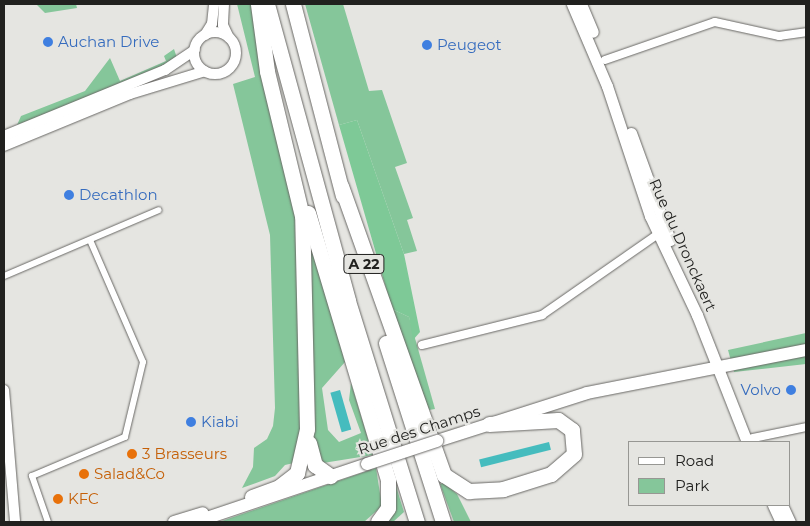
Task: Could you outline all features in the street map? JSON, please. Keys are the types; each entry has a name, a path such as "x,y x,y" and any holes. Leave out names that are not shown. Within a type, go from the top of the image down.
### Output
{"highway":[{"path":"258,4 264,55 302,221 307,429 311,457 330,476"},
{"name":"A 22","path":"267,4 350,310 418,522"},
{"name":"A 22","path":"292,4 341,186 443,522"},
{"path":"286,148 388,480 388,508 378,522"},
{"path":"341,186 444,475 469,491 503,489 551,474 574,454 572,430 558,420 489,424"},
{"path":"252,497 294,476 304,459 307,429"}],"main road":[{"name":"Rue du Dronckaert","path":"572,4 607,86 662,232 720,363 751,441"},
{"name":"Rue du Dronckaert","path":"581,4 605,60 662,232"},
{"path":"720,363 806,342"},
{"path":"720,363 806,350"},
{"name":"Rue des Champs","path":"195,522 273,494 642,374 720,363"},
{"name":"Rue des Champs","path":"174,522 252,497 273,494"},
{"path":"773,506 781,522"},
{"path":"782,506 790,522"}],"street":[{"path":"4,136 154,76 183,62 212,24 214,4"},
{"path":"4,146 130,94 205,71 220,73 231,66 235,51 223,25 224,4"},
{"path":"605,60 715,22 779,36 806,32"},
{"path":"204,36 217,33 230,39"},
{"path":"194,50 196,62 205,71"},
{"path":"4,276 159,210"},
{"path":"422,344 542,315 662,232"},
{"path":"48,522 32,476 125,437 142,362 90,240"},
{"path":"4,390 15,522"},
{"path":"751,441 806,427"}],"green space":[{"path":"36,4 76,4 77,8 45,13"},
{"path":"237,4 252,4 295,211 301,445 298,462 285,465 275,476 242,488 253,467 254,448 267,439 273,426 275,408 270,235 233,84 255,77"},
{"path":"305,4 343,4 369,91 382,90 407,163 395,167 413,218 407,220 417,251 404,254 357,120 339,125"},
{"path":"174,49 178,61 17,125 21,116 85,91 110,58 120,81 166,61 164,56"},
{"path":"357,120 404,254 420,332 413,340 409,317 392,309 339,125"},
{"path":"309,237 345,362 322,388 328,430 339,442 361,433 349,400 351,383 373,455 323,463 322,459 320,464 313,446"},
{"path":"392,309 409,317 435,409 429,410"},
{"path":"806,333 806,364 734,372 728,350"},
{"path":"376,468 382,506 364,522 219,522"},
{"path":"395,483 404,512 393,522 386,522"},
{"path":"444,483 457,494 471,522 454,522 440,484"}],"water":[{"path":"340,390 351,429 342,432 330,393"},
{"path":"549,442 551,450 481,467 479,459"}],"place":[{"name":"Auchan Drive","path":"48,42"},
{"name":"Peugeot","path":"427,45"},
{"name":"Decathlon","path":"69,195"},
{"name":"Volvo","path":"791,390"},
{"name":"Kiabi","path":"191,422"},
{"name":"3 Brasseurs","path":"132,454"},
{"name":"Salad&Co","path":"84,474"},
{"name":"KFC","path":"58,499"}]}
